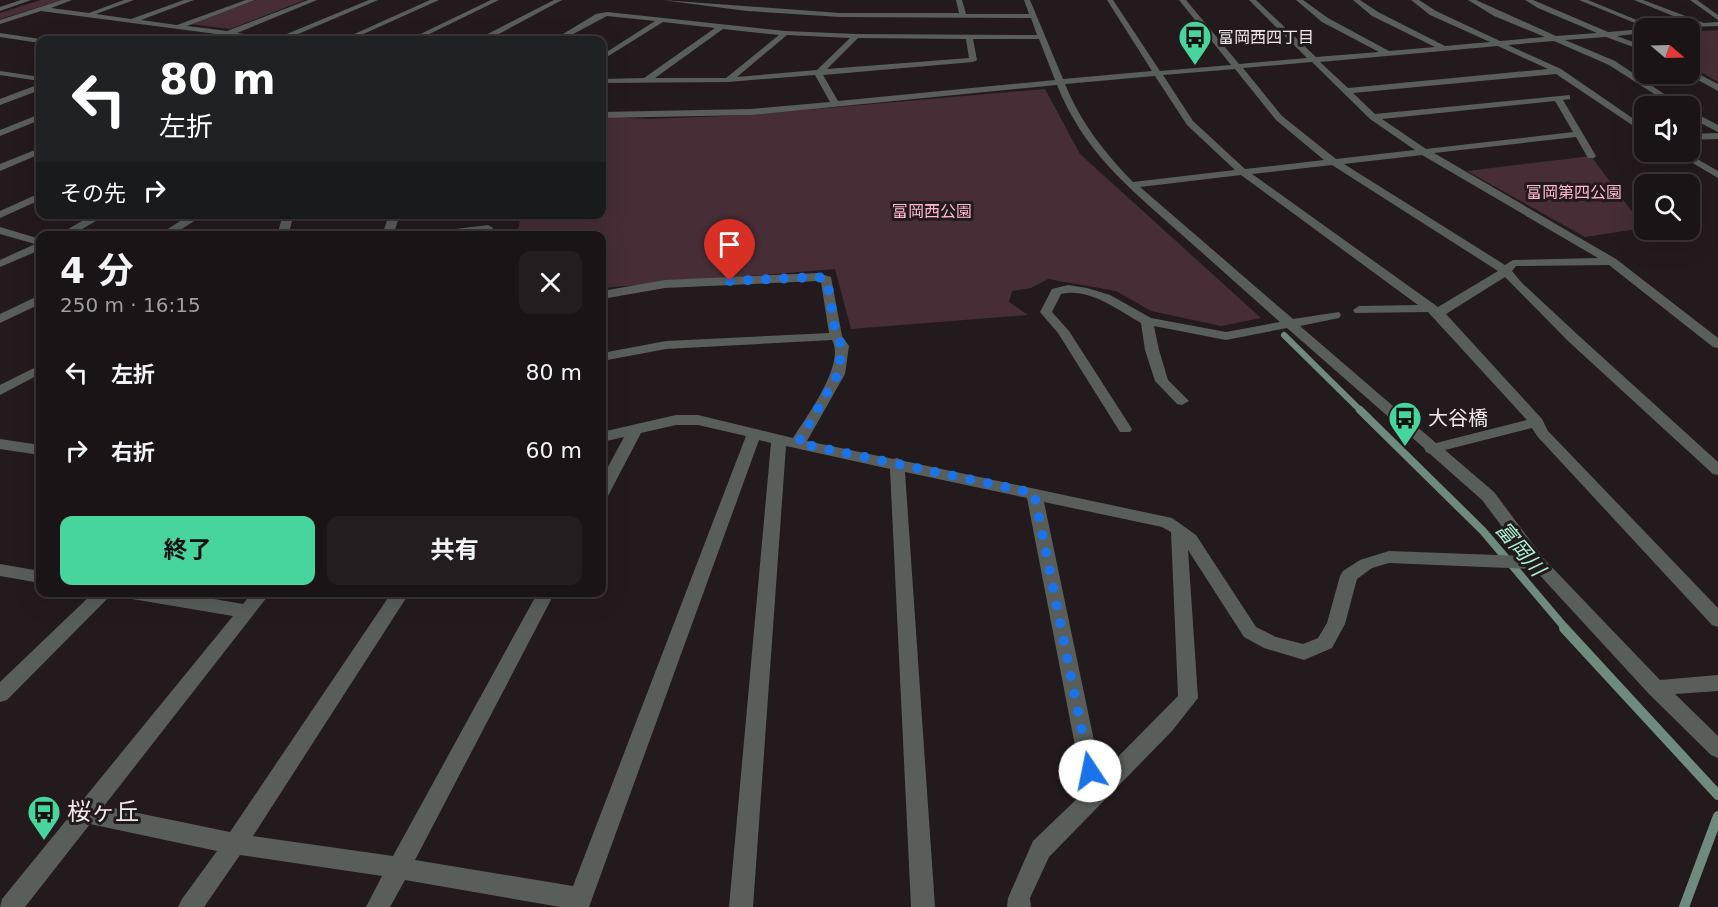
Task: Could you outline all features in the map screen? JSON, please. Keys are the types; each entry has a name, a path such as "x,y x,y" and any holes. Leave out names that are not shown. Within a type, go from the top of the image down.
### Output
{"street":[{"path":"0,9 28,0"},
{"path":"0,22 69,0"},
{"path":"86,15 131,0"},
{"path":"131,21 191,0"},
{"path":"177,27 252,0"},
{"path":"221,36 314,0"},
{"path":"287,36 375,0"},
{"path":"354,36 436,0"},
{"path":"420,36 496,0"},
{"path":"489,36 559,0"},
{"path":"665,0 810,13 1034,16"},
{"path":"644,82 759,0"},
{"path":"959,0 963,16"},
{"path":"1027,0 1059,82 1088,137 1102,157 1431,449 1488,496 1538,563 1656,688 1718,749"},
{"path":"1110,0 1190,123 1243,172 1434,310 1537,422 1542,433 1718,620"},
{"path":"1182,0 1279,118 1334,161 1506,271 1518,286 1557,323 1718,470"},
{"path":"1252,0 1373,117 1423,151 1612,261 1718,344"},
{"path":"1299,0 1325,20 1389,54"},
{"path":"1356,0 1375,14 1446,49"},
{"path":"1414,0 1433,13 1558,71 1588,96 1634,124"},
{"path":"1471,0 1612,63 1663,96"},
{"path":"1528,0 1634,44"},
{"path":"1582,0 1634,21"},
{"path":"1637,0 1703,26"},
{"path":"1694,0 1718,18"},
{"path":"810,13 818,7"},
{"path":"884,15 888,8"},
{"path":"41,9 243,36"},
{"path":"564,36 599,16 607,14 720,28 785,33 856,36 1042,37"},
{"path":"606,55 660,21"},
{"path":"1700,26 1718,24"},
{"path":"606,115 705,115 836,105 1059,82 1634,32"},
{"path":"728,80 785,33"},
{"path":"0,35 36,40"},
{"path":"818,74 856,36"},
{"path":"606,81 728,80 973,60 969,36"},
{"path":"1346,91 1558,71"},
{"path":"1,73 36,78"},
{"path":"818,74 836,105"},
{"path":"1700,77 1718,88"},
{"path":"0,102 36,88"},
{"path":"1373,117 1563,98 1578,134 1591,156"},
{"path":"0,133 36,119"},
{"path":"1700,119 1718,129"},
{"path":"1131,185 1578,134"},
{"path":"1700,137 1718,136"},
{"path":"0,168 36,153"},
{"path":"1695,162 1718,176"},
{"path":"0,215 36,198"},
{"path":"71,231 94,219"},
{"path":"171,231 191,219"},
{"path":"0,230 36,243"},
{"path":"0,264 36,246"},
{"path":"1359,310 1434,310 1506,271 1513,263 1612,261"},
{"path":"606,294 665,284 818,277 827,280 836,336 842,346 838,374 798,443"},
{"path":"1125,429 1063,331 1046,312 1056,292 1068,290 1087,292 1106,298 1146,321 1226,336 1335,315"},
{"path":"0,319 36,301"},
{"path":"1146,321 1162,381 1182,401"},
{"path":"606,356 676,344 836,336"},
{"path":"0,391 36,371"},
{"path":"606,436 676,420 698,420 754,435 897,463 1166,522 1179,529 1190,539 1250,632 1271,643 1304,652 1325,643 1336,624 1349,576 1366,564 1389,557 1538,563"},
{"path":"1431,449 1537,422"},
{"path":"606,484 635,430"},
{"path":"87,813 235,844 399,868 578,903 754,435"},
{"path":"741,907 779,440"},
{"path":"0,444 36,449"},
{"path":"897,463 923,907"},
{"path":"1034,493 1095,794"},
{"path":"1019,907 1019,898 1041,849 1165,725 1188,698 1179,529"},
{"path":"0,570 36,576"},
{"path":"0,694 101,597"},
{"path":"161,597 248,612"},
{"path":"10,907 259,597"},
{"path":"190,907 235,844 399,597"},
{"path":"378,907 544,597"},
{"path":"1656,688 1718,683"}],"green space":[{"path":"41,0 62,0 0,19 0,13"},
{"path":"256,0 305,0 230,29 190,24"},
{"path":"1718,30 1718,82 1700,71 1700,31"},
{"name":"富岡西公園","path":"1045,89 1080,154 1261,318 1221,326 1151,311 1116,291 1048,279 1031,288 1012,291 1009,302 1028,315 851,329 835,269 606,288 606,231 518,231 520,219 606,219 606,117 649,119 748,115"},
{"name":"富岡第四公園","path":"1591,156 1634,214 1634,230 1585,237 1467,171"}],"waterway":[{"name":"富岡川","path":"1284,335 1361,411"},
{"name":"富岡川","path":"1360,410 1483,531 1566,629"},
{"name":"富岡川","path":"1564,628 1718,795"},
{"name":"富岡川","path":"1684,907 1718,816"}],"place":[{"name":"富岡西四丁目","path":"1195,66"},
{"name":"大谷橋","path":"1405,447"},
{"name":"桜ヶ丘","path":"44,841"}],"route":[{"path":"730,281 818,277 827,280 836,336 842,346 838,374 798,443 1034,493 1090,771"}]}
